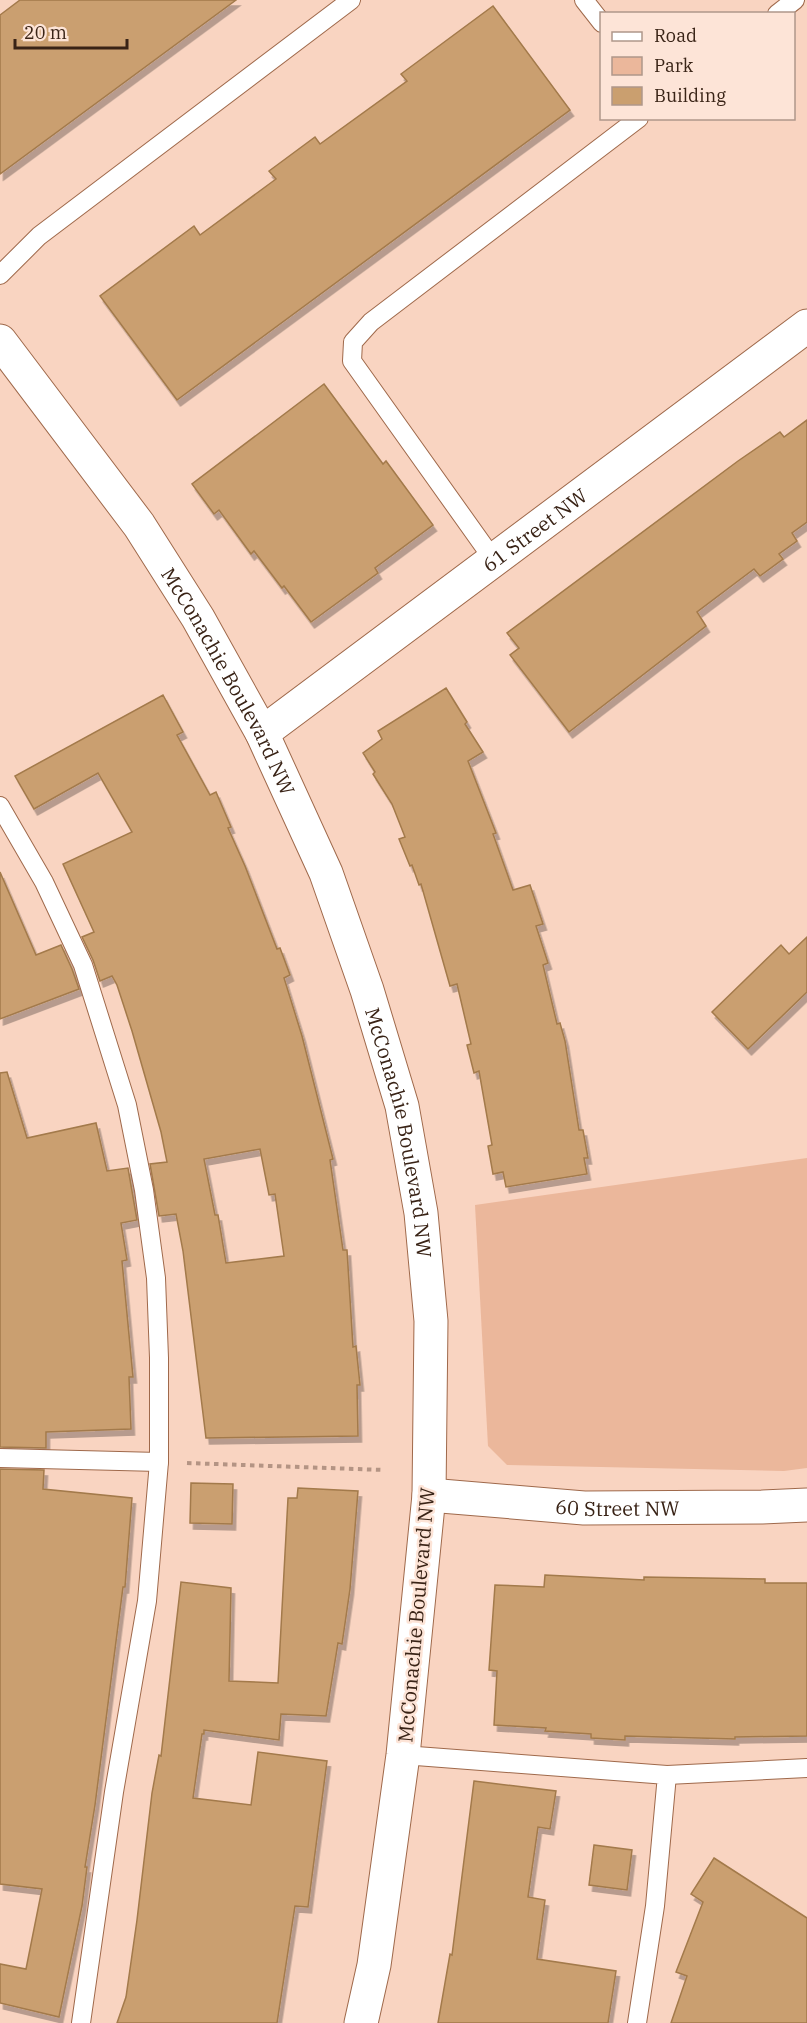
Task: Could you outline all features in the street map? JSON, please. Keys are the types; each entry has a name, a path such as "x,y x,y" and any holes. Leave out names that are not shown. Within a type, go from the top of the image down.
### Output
{"street":[{"name":"61 Street NW","path":"262,733 807,326"},
{"name":"McConachie Boulevard NW","path":"0,341 139,525 198,618 262,733 326,873 367,990 402,1106 422,1213 431,1321 429,1496 403,1755 374,1965 361,2023"},
{"name":"60 Street NW","path":"429,1496 584,1508 807,1505"}],"lane":[{"path":"0,274 39,236 351,0"},
{"path":"584,0 600,20"},
{"path":"780,12 795,0"},
{"path":"494,559 352,361 352,342 371,322 636,120"},
{"path":"0,806 44,882 83,965 128,1105 144,1190 156,1278 159,1462 147,1601 114,1792 81,2023"},
{"path":"0,1458 159,1462"},
{"path":"403,1755 667,1775 807,1768"},
{"path":"637,2023 656,1906 667,1775"}],"path":[{"path":"159,1462 384,1470"}],"green space":[{"path":"807,1158 807,1468 784,1471 507,1465 488,1446 475,1205"}],"building":[{"path":"20,0 236,0 0,174 0,15"},
{"path":"493,6 570,110 177,400 100,296 194,226 200,235 276,179 269,171 315,137 320,144 407,81 401,74"},
{"path":"324,384 383,464 386,461 433,525 375,568 378,573 311,622 254,551 251,554 219,510 214,514 192,484"},
{"path":"807,420 807,522 792,533 797,541 779,554 783,559 760,576 754,569 697,612 706,626 569,732 510,655 519,648 507,633 738,461 780,432 784,437"},
{"path":"446,688 483,752 468,761 496,833 493,834 513,890 530,885 543,924 536,926 548,963 543,965 557,1024 560,1023 565,1041 579,1130 583,1130 588,1158 584,1158 587,1174 506,1187 503,1172 493,1174 488,1146 492,1145 479,1071 474,1073 467,1045 471,1044 457,984 450,986 421,884 419,885 399,839 405,837 392,804 363,753 382,739 378,731"},
{"path":"163,695 183,732 177,735 210,795 216,792 231,827 228,828 277,949 280,948 290,975 284,978 302,1036 333,1159 330,1160 343,1250 347,1250 353,1347 356,1346 360,1385 357,1385 358,1436 206,1438 183,1251 176,1214 159,1216 150,1164 167,1162 161,1132 117,985 112,976 100,981 82,937 94,932 63,864 132,832 98,773 34,809 15,776","holes":["260,1149 269,1195 275,1194 284,1256 226,1263 218,1215 215,1215 204,1159"]},
{"path":"0,872 36,955 61,945 79,989 0,1019"},
{"path":"807,937 807,992 748,1049 712,1012 781,945 789,954"},
{"path":"7,1072 27,1138 96,1123 107,1171 128,1168 137,1220 121,1223 127,1260 122,1261 133,1377 129,1377 131,1429 46,1432 46,1448 0,1447 0,1073"},
{"path":"0,1469 44,1470 43,1489 132,1498 125,1587 123,1587 85,1867 87,1867 82,1906 59,2017 0,2003 0,1964 26,1969 42,1889 0,1884"},
{"path":"191,1483 233,1484 232,1524 190,1523"},
{"path":"298,1488 358,1491 350,1589 342,1644 338,1643 326,1716 281,1714 279,1740 204,1730 193,1798 251,1805 258,1752 327,1761 308,1907 295,1906 277,2023 117,2023 126,1997 152,1793 159,1755 161,1756 181,1582 231,1588 229,1681 278,1683 288,1498 297,1498"},
{"path":"545,1575 644,1580 644,1577 765,1579 765,1583 807,1583 807,1736 735,1737 735,1739 625,1736 625,1740 591,1738 591,1734 545,1731 546,1728 494,1725 497,1671 489,1670 495,1585 544,1587"},
{"path":"474,1781 556,1791 550,1829 538,1827 528,1897 545,1900 537,1959 616,1971 608,2023 438,2023 450,1954 452,1955"},
{"path":"594,1845 632,1850 627,1890 589,1885"},
{"path":"714,1858 807,1918 807,2023 671,2023 687,1976 676,1972 703,1902 691,1894"}]}
